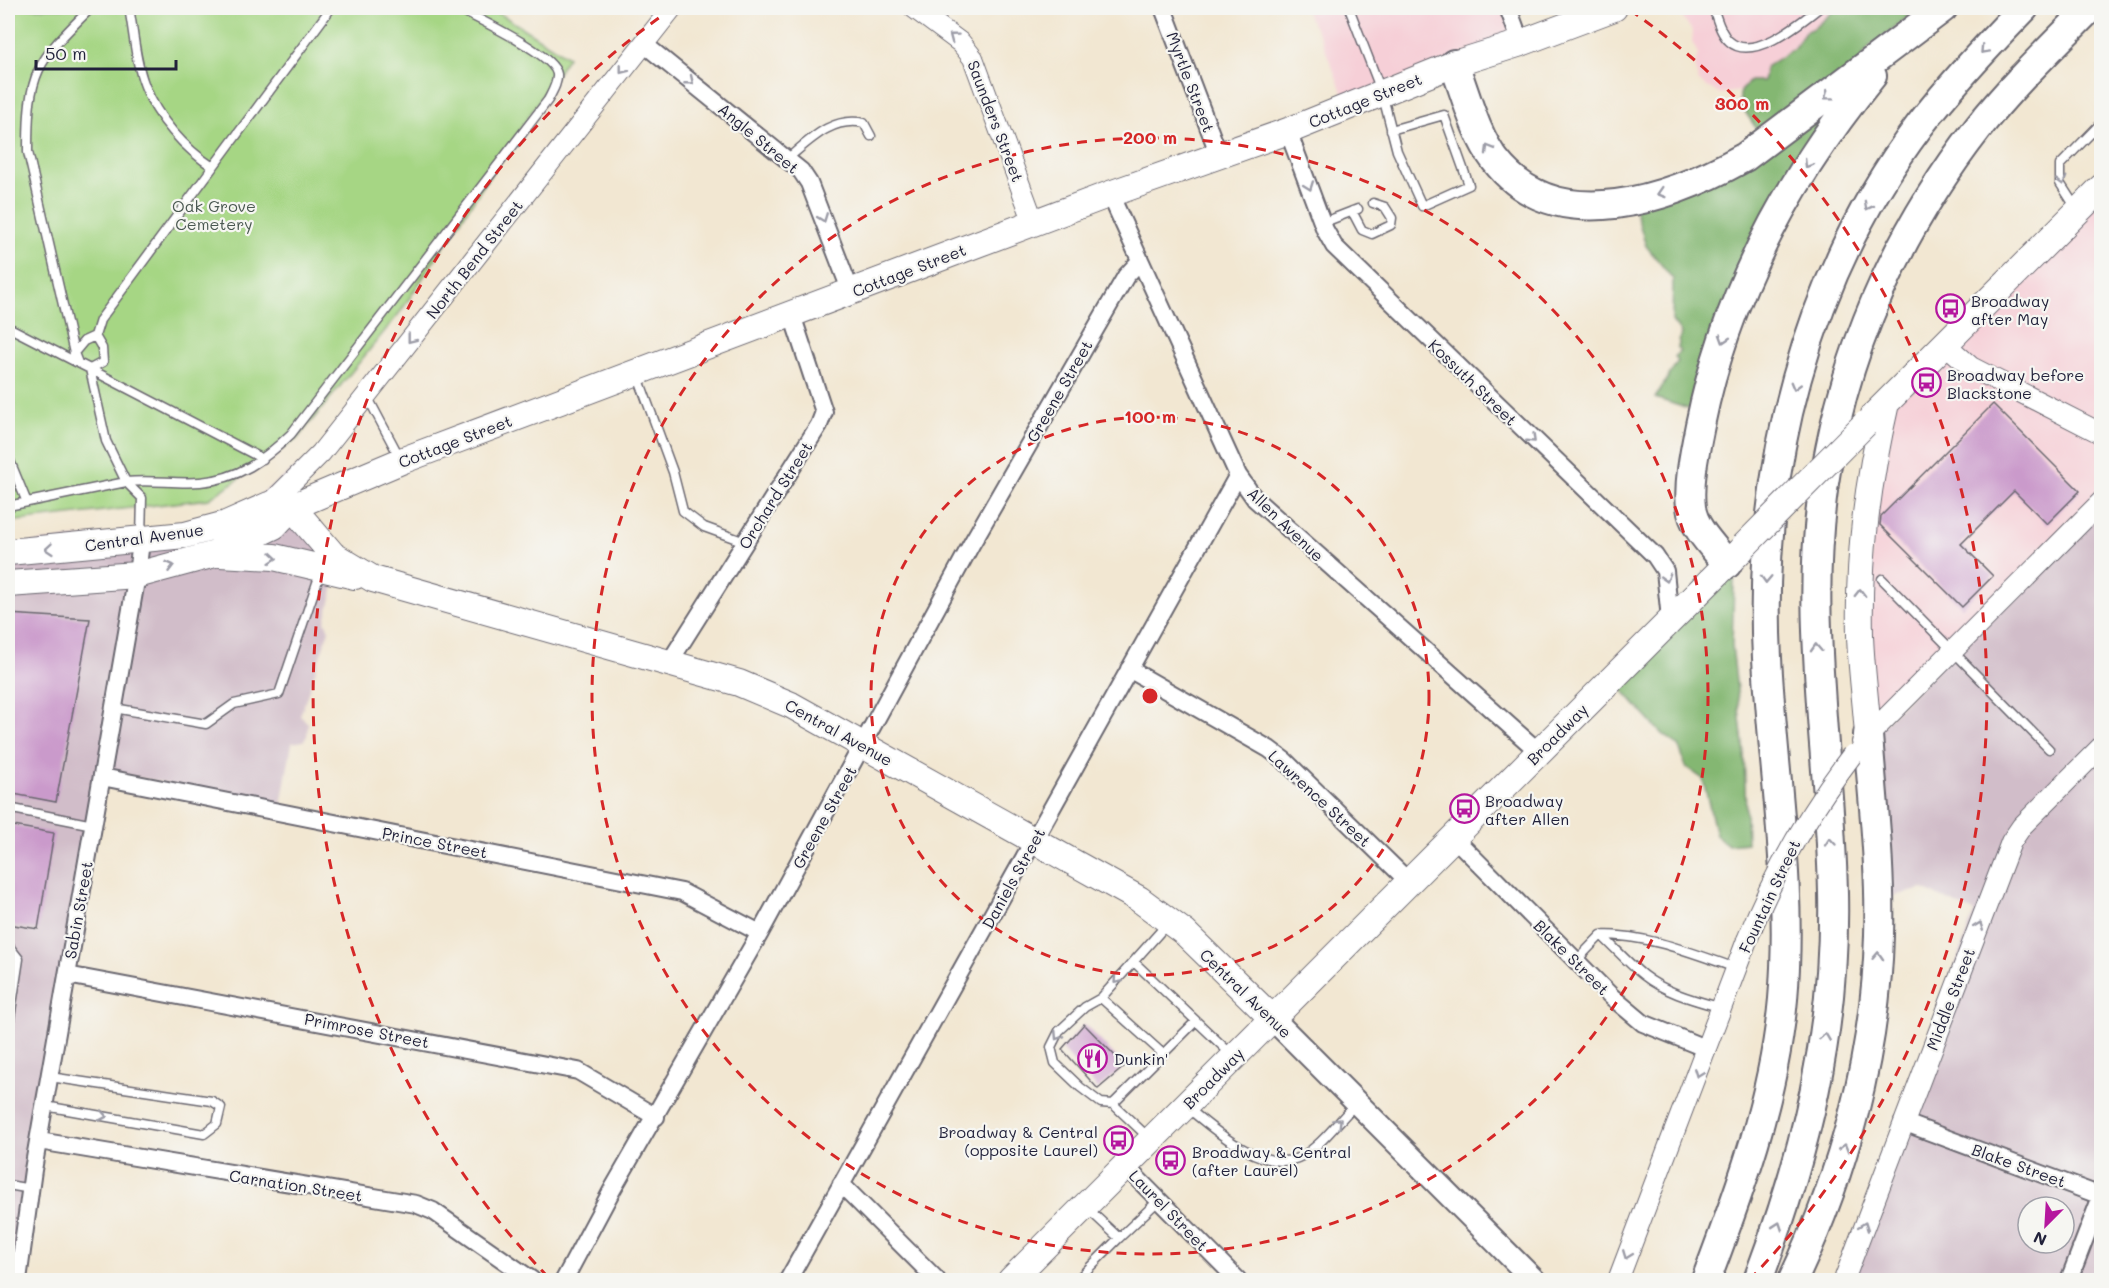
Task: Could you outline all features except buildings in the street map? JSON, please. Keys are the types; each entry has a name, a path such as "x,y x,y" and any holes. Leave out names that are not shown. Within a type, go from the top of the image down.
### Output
{"highway":[{"path":"1454,64 1484,142 1511,178 1549,200 1573,206 1591,206 1632,201 1667,192 1731,165 1777,135 1943,8"},
{"path":"1706,1281 1758,1135 1774,1069 1783,1001 1786,933 1785,866 1769,691 1766,589 1774,487 1792,395 1805,350 1829,285 1880,185 1940,100 2024,8"},
{"path":"1758,1281 1790,1193 1808,1127 1822,1061 1830,992 1833,889 1816,654 1815,586 1823,488 1841,400 1877,297 1906,236 1941,179 2001,100 2090,8"},
{"path":"1735,556 1699,526 1690,507 1702,417 1733,310 1765,239 1799,178 1860,90 1908,35"},
{"path":"1793,1281 1825,1206 1845,1146 1861,1078 1873,1006 1879,910 1860,745"}],"main road":[{"name":"Cottage Street","path":"215,554 274,526 281,506 1110,194 1288,131 1454,64 1521,43 1614,8"},
{"name":"Broadway","path":"1020,1275 1085,1206 2102,187"},
{"path":"1860,745 1862,551 1874,452 1886,403"},
{"name":"Central Avenue","path":"8,552 185,535 281,506 333,555 373,579 766,693 864,745 1139,899 1170,921 1273,1019 1534,1281"},
{"name":"Central Avenue","path":"8,584 137,575 215,554"},
{"path":"215,554 274,557 373,579"}],"street":[{"name":"North Bend Street","path":"281,506 672,8"},
{"name":"Saunders Street","path":"914,8 962,43 973,58 1034,223"},
{"name":"Myrtle Street","path":"1163,8 1219,155"},
{"path":"1508,8 1521,43"},
{"name":"Angle Street","path":"644,44 786,160 809,183 851,292"},
{"name":"Kossuth Street","path":"1288,131 1322,223 1340,254 1655,556 1665,571 1670,619"},
{"name":"Allen Avenue","path":"1110,194 1238,476 1256,499 1539,752"},
{"name":"Greene Street","path":"564,1281 612,1190 656,1117 864,745 972,543 1126,276 1140,261"},
{"name":"Orchard Street","path":"669,663 819,424 824,412 792,315"},
{"path":"1945,344 1971,367 2102,434"},
{"name":"Daniels Street","path":"788,1281 1238,476"},
{"name":"Fountain Street","path":"1618,1281 1747,940 1790,847 1807,817 1860,745 2102,501"},
{"name":"Sabin Street","path":"18,1281 31,1189 141,541"},
{"name":"Lawrence Street","path":"1129,669 1261,744 1285,761 1409,882"},
{"name":"Middle Street","path":"1844,1281 1903,1122 2016,834 2102,746"},
{"name":"Prince Street","path":"102,777 682,892 760,933"},
{"name":"Blake Street","path":"1454,838 1576,961 1643,1023 1707,1049"},
{"name":"Primrose Street","path":"67,975 578,1071 656,1117"},
{"name":"Blake Street","path":"1903,1122 2100,1203"},
{"name":"Carnation Street","path":"39,1141 416,1204 433,1211 532,1281"},
{"name":"Laurel Street","path":"1125,1166 1238,1281"},
{"path":"841,1184 937,1281"},
{"path":"2069,1281 2100,1203"}],"lane":[{"path":"78,363 28,152 28,119 34,78 42,59 91,8"},
{"path":"129,8 145,87 163,118 178,137 199,158 213,167"},
{"path":"74,352 84,341 94,336 100,320 331,8"},
{"path":"8,506 26,500 126,482 143,480 199,482 243,473 291,434 541,109 556,85 557,72 547,56 457,8"},
{"path":"1349,8 1382,93 1396,151 1422,206 1469,185 1444,115 1391,130"},
{"path":"1713,8 1725,37 1731,44 1749,48 1763,45 1779,36 1819,8"},
{"path":"786,160 821,131 848,120 864,123 871,136"},
{"path":"2078,210 2060,183 2060,165 2102,122"},
{"path":"1322,223 1355,210 1362,230 1372,234 1391,225 1392,218 1385,207 1373,203"},
{"path":"8,327 263,459"},
{"path":"90,369 103,362 102,348 94,336"},
{"path":"90,369 106,441 126,482 142,498 141,541"},
{"path":"637,373 673,472 683,511 704,527 745,542"},
{"path":"367,396 401,461"},
{"path":"8,456 26,500"},
{"path":"114,708 206,724 234,704 279,694 322,568"},
{"path":"1882,579 2049,749"},
{"path":"8,808 93,825"},
{"path":"1151,1140 1113,1104 1101,1103 1080,1087 1056,1063 1051,1047 1059,1031 1085,1007 1101,999 1170,921"},
{"path":"1601,935 1643,975 1658,985 1676,994 1722,1008"},
{"path":"1576,961 1601,935 1620,935 1667,944 1737,968"},
{"path":"8,945 19,959 8,1031"},
{"path":"1134,962 1234,1057"},
{"path":"1101,999 1162,1053"},
{"path":"1113,1104 1196,1021"},
{"path":"45,1106 204,1134 217,1124 221,1107 212,1101 50,1077"},
{"path":"1185,1106 1218,1134 1237,1145 1259,1156 1285,1163 1303,1155 1357,1103"},
{"path":"8,1185 31,1189"},
{"path":"1077,1281 1159,1200"},
{"path":"1085,1206 1119,1238"}],"shaded area":[{"path":"1304,8 1511,8 1517,33 1345,99 1321,39"},
{"path":"1679,8 1837,8 1814,28 1806,31 1794,48 1766,67 1763,81 1750,81 1740,91 1719,94 1698,81 1695,64 1698,54 1692,42 1693,31 1684,21"},
{"path":"2101,179 2101,498 1872,725 1865,713 1877,412"},
{"path":"304,462 299,499 339,567 325,621 329,630 300,716 308,723 307,736 303,741 292,743 281,805 104,771 17,1280 8,1280 8,545 170,528 237,511"},
{"path":"2101,498 2101,1280 1843,1280 1974,912 1923,889 1880,899 1867,742"}],"green space":[{"name":"Oak Grove Cemetery","path":"8,8 491,8 568,57 401,311 297,439 209,499 8,522"},
{"path":"1837,8 1920,8 1869,47 1831,103 1704,414 1655,398 1678,361 1675,357 1680,351 1678,348 1681,333 1672,321 1673,279 1646,246 1632,199 1760,134 1740,104 1740,91 1750,81 1763,81 1766,67 1794,48 1806,31 1814,28"},
{"path":"1738,556 1734,582 1732,645 1744,754 1747,843 1728,845 1716,835 1703,779 1686,767 1679,746 1659,731 1613,680"}],"place":[{"name":"Broadway after May","path":"1950,309"},
{"name":"Broadway before Blackstone","path":"1926,383"},
{"name":"Broadway after Allen","path":"1464,809"},
{"name":"Dunkin'","path":"1093,1058"},
{"name":"Broadway & Central (opposite Laurel)","path":"1119,1140"},
{"name":"Broadway & Central (after Laurel)","path":"1171,1160"}]}
